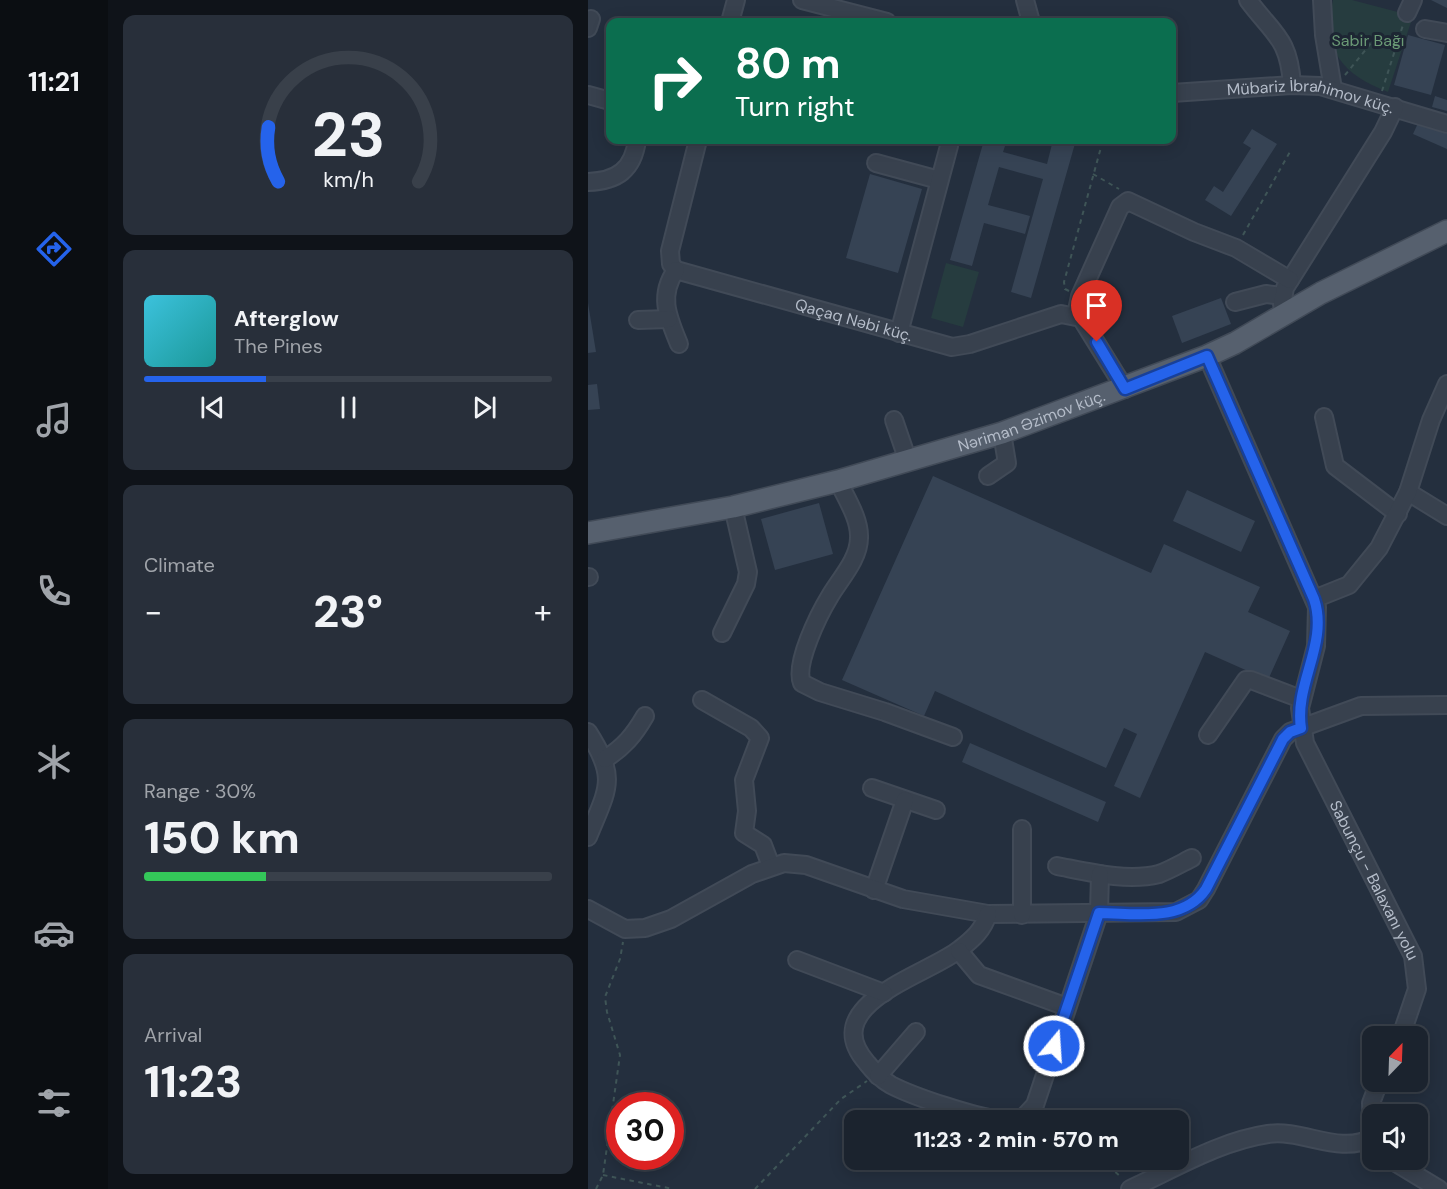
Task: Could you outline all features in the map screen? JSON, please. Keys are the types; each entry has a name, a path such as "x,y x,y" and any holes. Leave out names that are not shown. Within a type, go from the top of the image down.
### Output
{"main road":[{"name":"Nəriman Əzimov küç.","path":"588,533 733,507 838,481 1002,433 1125,389 1207,356 1284,304 1447,231"}],"street":[{"path":"731,18 736,0"},
{"path":"802,0 824,3 874,18"},
{"path":"1025,0 1030,18"},
{"path":"1248,0 1285,46 1291,63 1292,85"},
{"path":"1322,0 1324,35 1333,88"},
{"path":"1425,29 1447,33"},
{"name":"Mübariz İbrahimov küç.","path":"1176,93 1292,85 1333,88 1447,124"},
{"path":"588,95 606,100"},
{"path":"1235,302 1266,294 1284,304 1290,280 1383,132 1387,105"},
{"path":"588,182 604,181 622,174 634,155 636,144"},
{"path":"680,344 669,319 665,297 669,280 676,270 671,264 669,250 697,144"},
{"path":"899,333 949,146"},
{"path":"876,162 939,180"},
{"path":"1125,389 1087,326 1076,315 1080,296 1120,207 1128,201 1194,232 1236,248 1290,280"},
{"name":"Qaçaq Nəbi küç.","path":"676,270 952,347 962,346 1061,314 1076,315"},
{"path":"638,320 669,319"},
{"path":"1207,356 1314,599 1318,616 1316,646 1301,699 1301,728"},
{"path":"1314,599 1349,585 1379,548 1408,492 1431,420 1447,384"},
{"path":"1324,417 1335,466 1398,514"},
{"path":"894,420 908,461"},
{"path":"988,476 1007,463 1002,433"},
{"path":"838,481 856,522 859,546 828,599 801,661 798,674 802,682 820,692 885,712 953,737"},
{"path":"1408,492 1447,516"},
{"path":"722,633 746,584 748,572 733,507"},
{"path":"1208,735 1246,680 1301,699"},
{"path":"702,700 751,728 760,738 744,780 747,811 743,827 744,833 764,845 771,866"},
{"path":"588,909 625,929 645,928 664,921 771,866 784,863 806,866 903,899 988,914 1176,912 1199,900 1283,739 1290,732 1361,706 1447,705"},
{"path":"605,759 623,747 634,735 645,716"},
{"name":"Sabunçu - Balaxanı yolu","path":"1301,728 1318,772 1413,956 1417,989 1404,1026"},
{"path":"588,732 605,759 607,787 588,837"},
{"path":"872,788 936,810"},
{"path":"874,890 905,800"},
{"path":"1022,829 1022,915"},
{"path":"1057,866 1100,874 1136,876 1160,873 1192,858"},
{"path":"1030,1110 1035,1105 1099,913 1100,874"},
{"path":"966,1110 906,1092 878,1076 856,1048 852,1036 856,1022 884,993 912,974 959,951 984,927 988,914"},
{"path":"959,951 979,975 1066,1007"},
{"path":"797,960 884,993"},
{"path":"878,1076 916,1032"},
{"path":"1127,1186 1249,1137 1271,1133 1350,1144 1362,1141"},
{"path":"1408,1170 1439,1189"}],"path":[{"path":"1387,105 1410,6"},
{"path":"1333,88 1372,42"},
{"path":"1080,296 1065,289 1064,282 1102,144"},
{"path":"1236,248 1291,150"},
{"path":"1093,174 1124,193 1128,201"},
{"path":"596,1189 603,1175 620,1055 605,997 620,959 625,929"},
{"path":"755,1189 841,1099 861,1084 878,1076"},
{"path":"1112,1170 1127,1186"},
{"path":"603,1175 673,1189"}],"green space":[{"name":"Sabir Bağı","path":"1333,0 1352,0 1413,16 1388,92 1358,77 1339,58 1333,47 1330,33"},
{"path":"946,263 979,272 963,327 931,318"}],"building":[{"path":"1431,0 1447,0 1447,8"},
{"path":"1408,35 1445,45 1431,95 1394,85"},
{"path":"1435,96 1447,100 1447,111 1432,107"},
{"path":"1419,121 1447,134 1447,149 1413,134"},
{"path":"1252,129 1277,144 1231,216 1205,200 1214,186 1223,192 1251,148 1243,143"},
{"path":"983,144 1006,144 1003,152 1047,164 1052,144 1075,144 1031,298 1011,292 1043,179 999,167 988,205 1030,216 1025,234 984,223 972,266 950,260"},
{"path":"870,174 922,189 898,273 846,258"},
{"path":"1221,298 1231,324 1182,343 1172,316"},
{"path":"588,303 596,352 588,353"},
{"path":"597,384 600,409 588,410 588,385"},
{"path":"933,476 1151,573 1164,544 1260,587 1248,612 1290,631 1268,680 1205,652 1140,798 1114,786 1137,734 1124,728 1106,768 935,691 924,716 842,680"},
{"path":"1187,490 1255,521 1241,552 1173,521"},
{"path":"819,503 833,554 775,570 761,519"},
{"path":"970,743 1106,802 1098,822 962,762"}],"route":[{"path":"1054,1046 1099,913 1176,912 1199,900 1206,889 1245,817 1283,739 1290,732 1301,728 1299,717 1301,699 1316,646 1318,628 1317,607 1314,599 1207,356 1125,389 1097,342"}]}
